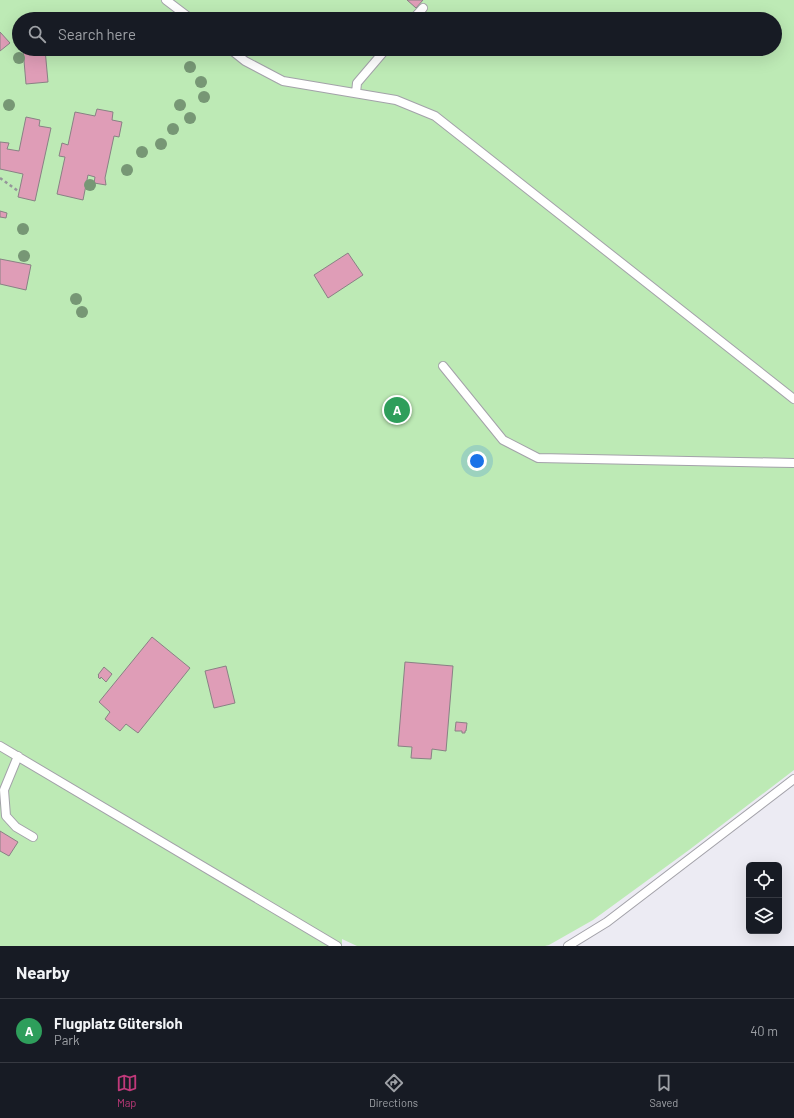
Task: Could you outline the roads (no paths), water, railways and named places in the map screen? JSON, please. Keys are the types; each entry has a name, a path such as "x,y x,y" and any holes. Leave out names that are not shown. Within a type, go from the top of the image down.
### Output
{"lane":[{"path":"166,0 182,12"},
{"path":"419,12 423,8"},
{"path":"240,56 283,81 396,100 435,116 794,399"},
{"path":"356,93 357,83 380,56"},
{"path":"443,366 503,440 538,458 794,463"},
{"path":"0,746 337,946"},
{"path":"18,756 4,790 6,816 16,827 33,837"},
{"path":"568,946 607,922 794,779"}],"place":[{"name":"Flugplatz Gütersloh","path":"397,410"}]}
